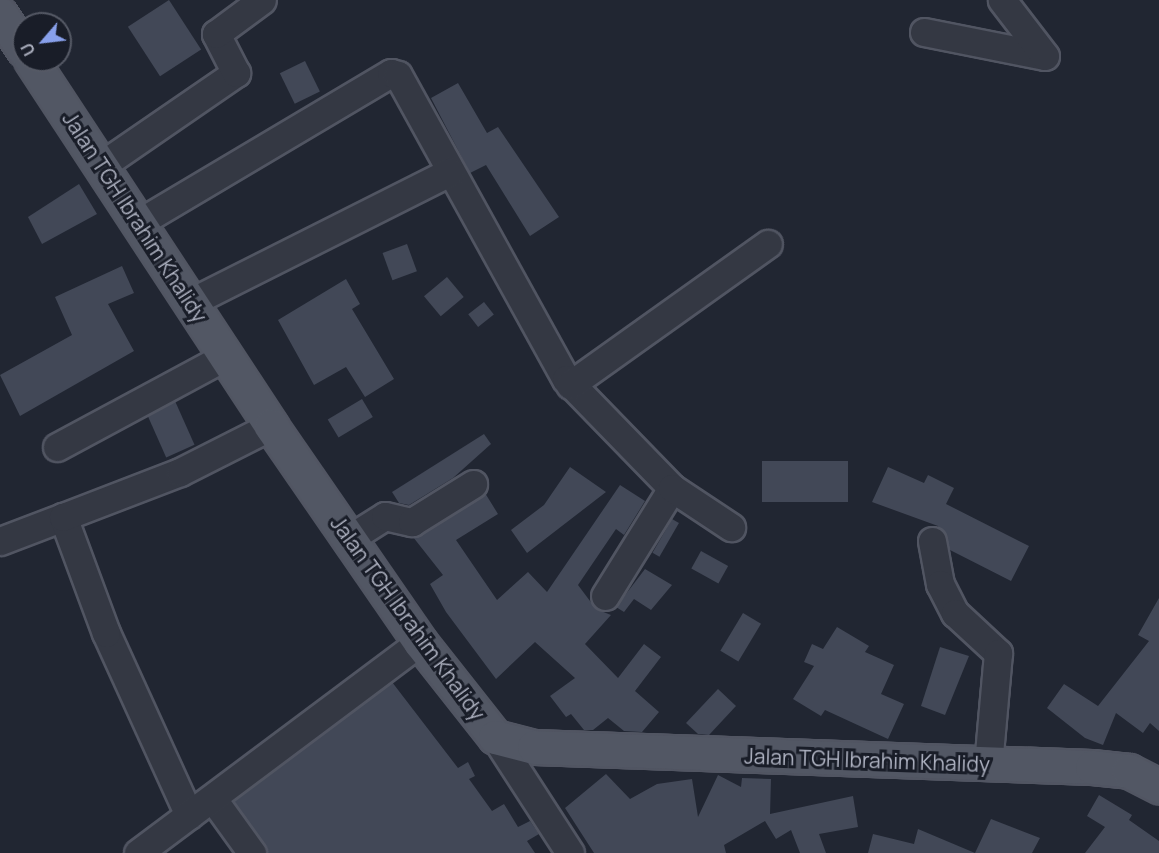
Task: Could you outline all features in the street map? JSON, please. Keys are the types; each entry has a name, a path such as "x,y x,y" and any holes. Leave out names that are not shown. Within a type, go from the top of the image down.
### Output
{"main road":[{"path":"0,14 12,32"},
{"name":"Jalan TGH Ibrahim Khalidy","path":"39,72 140,222 271,426 420,642 495,737 534,747 1120,770 1159,786"}],"street":[{"path":"102,165 236,73 216,34 262,0"},
{"path":"924,32 1046,56 1002,0"},
{"path":"140,222 391,73 398,75 570,386 672,488 731,527"},
{"path":"191,302 450,172"},
{"path":"570,386 768,244"},
{"path":"57,447 226,356"},
{"path":"0,541 180,472 271,426"},
{"path":"350,538 385,516 412,522 474,484"},
{"path":"605,596 672,488"},
{"path":"63,518 106,633 189,815"},
{"path":"932,541 940,584 955,613 998,653 988,764"},
{"path":"138,853 420,642"},
{"path":"495,737 570,853"},
{"path":"213,799 252,853"}],"building":[{"path":"169,0 201,49 160,76 128,27"},
{"path":"305,61 320,92 295,104 280,73"},
{"path":"458,83 487,133 498,127 559,217 530,236 486,165 470,173 431,98"},
{"path":"79,184 97,214 42,244 28,217"},
{"path":"407,244 417,271 392,280 383,253"},
{"path":"122,266 134,293 108,304 134,351 20,416 0,375 72,335 55,297"},
{"path":"447,277 464,297 441,316 424,296"},
{"path":"346,279 360,304 352,309 394,379 365,397 346,367 314,385 278,320"},
{"path":"484,302 494,315 478,327 468,314"},
{"path":"362,399 373,417 339,438 328,420"},
{"path":"175,401 195,445 166,457 147,414"},
{"path":"484,434 491,444 453,478 409,505 399,503 392,492"},
{"path":"762,461 848,461 848,502 762,502"},
{"path":"570,467 606,492 527,553 511,530 544,505"},
{"path":"888,467 924,483 928,475 954,488 946,504 1029,546 1011,581 950,550 938,526 872,502"},
{"path":"620,485 645,501 624,535 616,529 578,585 596,609 611,615 585,644 618,678 644,644 661,657 635,691 659,712 642,732 624,731 608,718 593,730 584,730 571,714 566,717 550,696 575,678 535,642 496,679 446,612 430,584 443,575 413,537 485,493 498,514 456,540 497,600 528,572 547,592"},
{"path":"672,519 679,523 659,557 652,553"},
{"path":"701,551 728,566 718,584 691,568"},
{"path":"645,569 672,585 651,610 634,599 624,612 616,607"},
{"path":"1159,598 1159,731 1150,723 1143,733 1116,713 1103,745 1085,738 1047,708 1064,684 1098,706 1149,641 1138,635"},
{"path":"743,613 761,624 738,662 720,651"},
{"path":"837,627 869,646 865,652 894,665 881,694 904,704 888,739 825,710 821,716 793,699 814,666 804,662 812,644 823,649"},
{"path":"940,647 969,656 945,715 921,706"},
{"path":"392,682 458,768 468,762 475,776 469,779 492,811 504,804 518,827 530,821 539,834 527,841 535,853 267,853 234,801"},
{"path":"718,689 736,706 709,735 698,734 686,723"},
{"path":"606,774 630,799 657,784 692,779 698,817 718,775 741,787 742,778 771,779 770,814 853,796 858,827 819,834 826,853 800,853 791,830 776,839 765,821 724,845 726,853 594,853 565,808"},
{"path":"1099,795 1132,815 1129,820 1159,841 1159,853 1085,853 1105,827 1087,816"},
{"path":"991,819 1040,838 1032,853 975,853"},
{"path":"918,829 975,853 868,853 873,834 914,844"}]}
